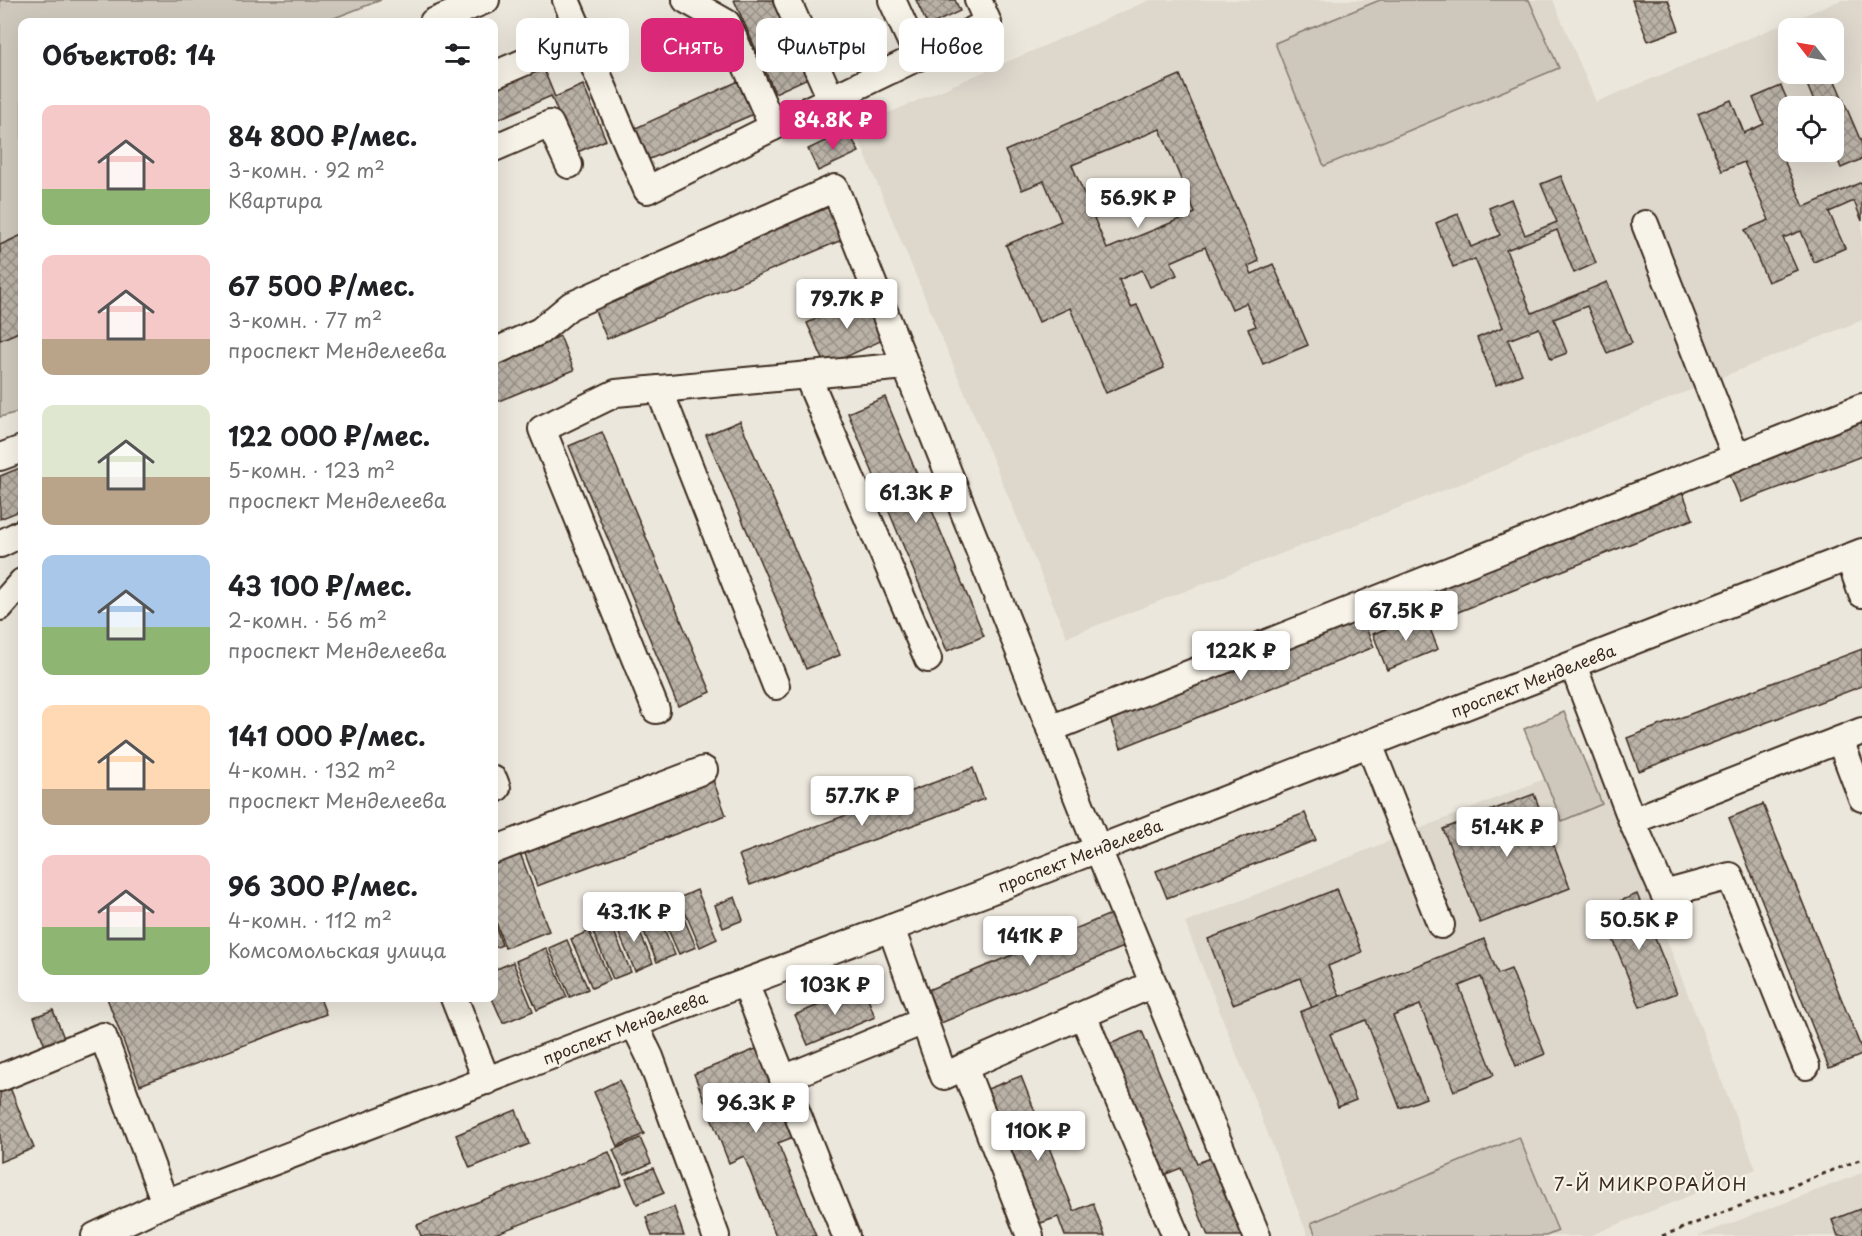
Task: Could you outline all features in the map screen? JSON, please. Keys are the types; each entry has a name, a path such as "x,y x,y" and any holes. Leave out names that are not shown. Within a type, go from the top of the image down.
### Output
{"street":[{"path":"443,18 486,0"},
{"path":"566,0 574,18"},
{"path":"686,0 727,23 773,127"},
{"path":"787,0 831,99"},
{"path":"892,0 900,18"},
{"path":"978,0 986,18"},
{"path":"498,73 516,66"},
{"path":"598,72 648,190 899,66"},
{"path":"498,146 550,124 569,165"},
{"path":"498,350 540,331 570,306 835,188 1098,849 1257,1236"},
{"path":"1645,224 1736,457"},
{"path":"656,710 542,429 616,393 906,366"},
{"path":"807,375 928,659"},
{"path":"659,389 776,686"},
{"path":"1050,729 1862,407"},
{"path":"0,457 18,450"},
{"path":"0,544 18,535"},
{"path":"1856,555 1862,594"},
{"name":"проспект Менделеева","path":"95,1236 165,1203 1098,849 1856,555"},
{"path":"0,607 18,587"},
{"path":"1573,665 1632,821 1664,894 1730,876 1806,1066"},
{"path":"1632,821 1851,736 1862,798"},
{"path":"1369,744 1442,925"},
{"path":"498,848 704,770"},
{"path":"891,928 944,1076 1154,984"},
{"path":"745,983 846,1236"},
{"path":"456,1002 488,1081"},
{"path":"1083,1015 1176,1236"},
{"path":"783,1079 924,1021"},
{"path":"634,1024 650,1057 716,1236"},
{"path":"0,1078 103,1036 165,1203"},
{"path":"964,1067 1030,1236"}],"path":[{"path":"1662,1236 1862,1159"}],"shaded area":[{"path":"0,0 381,0 334,18 18,18 18,412 0,417"},
{"path":"1150,0 1553,0 1596,102 1778,26 1778,84 1844,84 1844,18 1798,18 1841,0 1862,0 1862,320 1470,480 1067,637 854,128 984,72 1004,72 1004,63"},
{"path":"1380,0 1529,0 1559,68 1324,166 1275,43"},
{"path":"1564,712 1602,804 1562,821 1524,729"},
{"path":"1596,758 1756,1169 1589,1236 1308,1236 1185,923"},
{"path":"1519,1137 1558,1231 1546,1236 1316,1236 1311,1223"},
{"path":"1862,1173 1862,1236 1698,1236"}],"building":[{"path":"734,0 772,0 780,18 756,18 756,50 744,18 742,18"},
{"path":"916,0 955,0 960,11 945,18 924,18"},
{"path":"1632,0 1668,0 1679,30 1648,41"},
{"path":"516,68 516,72 545,72 555,97 583,85 606,140 575,153 551,96 498,119 498,76"},
{"path":"766,72 805,72 808,78 775,93"},
{"path":"1180,75 1259,261 1248,266 1252,274 1273,264 1308,345 1263,364 1248,329 1256,326 1246,303 1232,309 1205,247 1171,262 1177,275 1150,287 1142,270 1119,280 1131,307 1137,305 1164,368 1106,393 1070,308 1039,322 1006,245 1061,221 1044,181 1022,190 1005,151","holes":["1160,129 1195,213 1107,249 1072,165"]},
{"path":"741,80 756,113 643,162 629,131"},
{"path":"1807,84 1836,84 1841,96 1812,96"},
{"path":"1781,86 1786,96 1778,96 1778,162 1785,162 1804,207 1862,182 1862,221 1854,201 1829,212 1845,248 1814,262 1801,231 1783,238 1797,270 1768,282 1745,230 1769,220 1744,162 1722,171 1698,114 1731,100 1744,133 1764,124 1753,98"},
{"path":"1844,102 1862,144 1862,159 1841,168 1839,162 1844,162"},
{"path":"848,130 859,152 818,171 808,149"},
{"path":"1561,176 1596,263 1574,273 1557,230 1506,250 1532,313 1607,282 1632,343 1607,353 1587,306 1554,319 1567,353 1551,359 1539,328 1508,340 1522,374 1496,385 1477,338 1503,327 1475,259 1453,267 1436,223 1458,214 1471,247 1500,235 1489,208 1511,199 1525,235 1557,222 1541,184"},
{"path":"831,206 844,239 607,339 593,306"},
{"path":"18,237 18,332 0,340 0,245"},
{"path":"868,295 887,338 826,366 807,323"},
{"path":"560,336 574,370 498,401 498,362"},
{"path":"885,397 984,636 947,651 848,413"},
{"path":"1862,418 1862,456 1741,502 1728,470"},
{"path":"740,421 840,655 806,669 706,435"},
{"path":"602,432 711,692 678,706 569,446"},
{"path":"18,469 18,512 0,519 0,476"},
{"path":"1681,488 1693,519 1453,614 1441,584"},
{"path":"1424,613 1438,649 1387,670 1373,634"},
{"path":"1361,616 1374,647 1121,748 1109,716"},
{"path":"1862,649 1862,686 1639,771 1627,738"},
{"path":"973,768 984,799 750,885 739,855"},
{"path":"713,780 726,815 537,886 524,851"},
{"path":"1534,794 1570,888 1480,923 1443,829"},
{"path":"1763,804 1862,1050 1862,1055 1829,1068 1729,818"},
{"path":"1305,813 1316,840 1167,898 1156,871"},
{"path":"519,850 549,931 505,948 498,928 498,858"},
{"path":"1337,889 1362,952 1328,966 1340,997 1312,1008 1300,978 1233,1004 1208,939"},
{"path":"697,890 717,939 700,947 679,898"},
{"path":"1637,894 1677,993 1640,1007 1601,909"},
{"path":"675,897 696,947 679,954 657,905"},
{"path":"735,897 743,920 723,928 715,905"},
{"path":"654,905 675,955 657,962 636,913"},
{"path":"1118,911 1131,944 941,1023 928,990"},
{"path":"632,914 653,963 635,971 614,922"},
{"path":"610,922 631,972 613,979 592,930"},
{"path":"589,931 610,980 592,988 571,939"},
{"path":"498,933 502,945 498,946"},
{"path":"1484,939 1498,974 1511,969 1545,1054 1516,1066 1481,977 1459,986 1494,1075 1454,1091 1420,1005 1393,1016 1426,1098 1400,1108 1366,1020 1330,1034 1356,1100 1338,1107 1300,1012"},
{"path":"567,940 588,989 570,997 549,948"},
{"path":"546,948 567,997 537,1010 516,961"},
{"path":"513,962 533,1011 503,1023 494,1002 498,1002 498,968"},
{"path":"863,986 875,1017 808,1045 795,1015"},
{"path":"109,1002 322,1002 326,1014 140,1085"},
{"path":"53,1010 64,1038 45,1046 34,1017"},
{"path":"1142,1031 1197,1163 1211,1158 1243,1236 1208,1236 1181,1168 1161,1176 1107,1045"},
{"path":"761,1047 796,1136 778,1143 816,1236 776,1236 744,1156 729,1163 694,1074"},
{"path":"1021,1076 1074,1211 1093,1203 1105,1236 1065,1236 1058,1217 1038,1224 985,1090"},
{"path":"619,1080 644,1134 618,1146 594,1092"},
{"path":"9,1085 34,1148 0,1162 0,1088"},
{"path":"516,1110 529,1144 470,1168 456,1135"},
{"path":"640,1138 651,1163 624,1175 613,1150"},
{"path":"609,1152 622,1185 490,1236 421,1236 417,1225"},
{"path":"653,1168 664,1193 637,1204 626,1179"},
{"path":"674,1207 684,1236 652,1236 646,1217"},
{"path":"1860,1209 1862,1236 1838,1236 1832,1220"}],"district":[{"name":"7-Й МИКРОРАЙОН","path":"1651,1185"}]}
